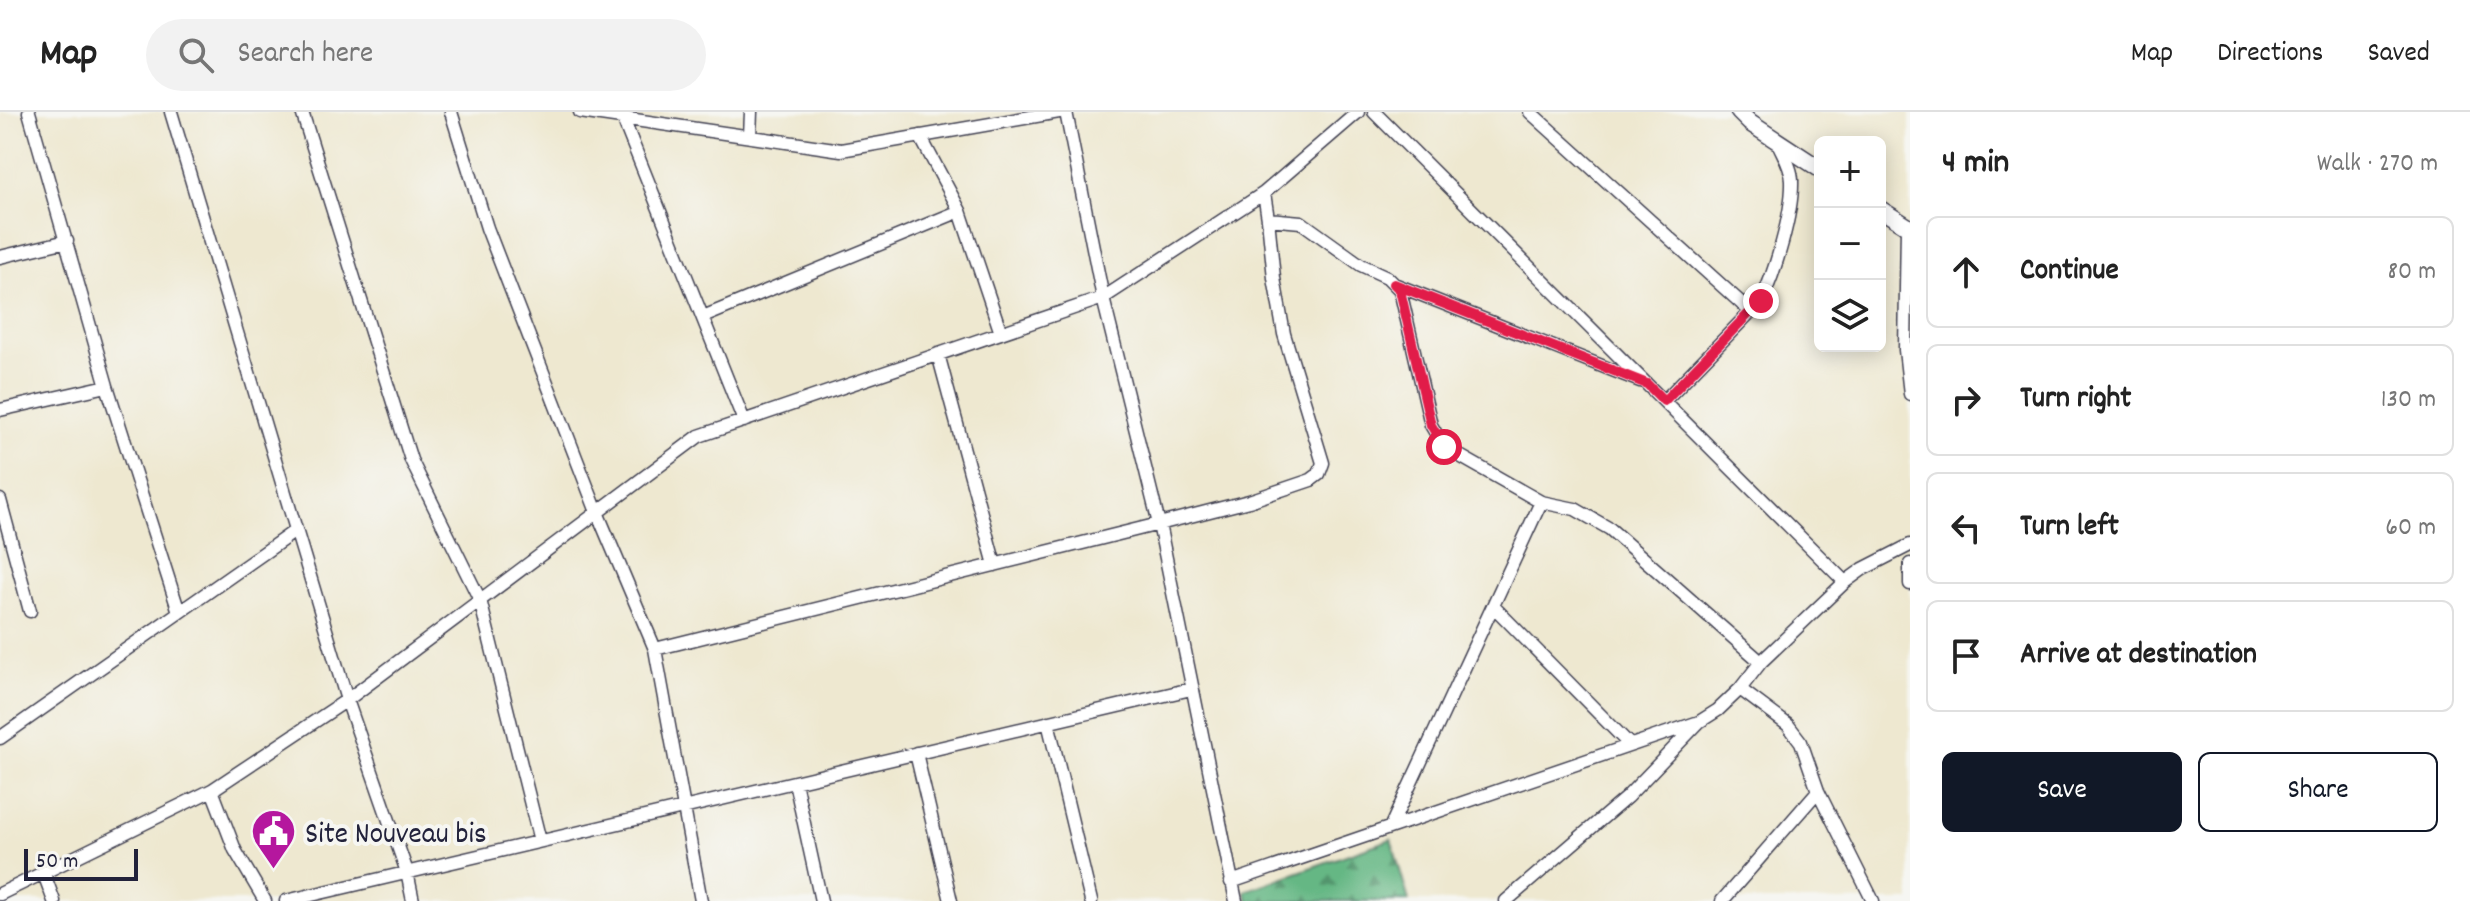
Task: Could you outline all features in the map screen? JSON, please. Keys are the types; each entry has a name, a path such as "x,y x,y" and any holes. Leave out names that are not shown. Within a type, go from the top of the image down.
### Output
{"street":[{"path":"29,112 107,386 179,612"},
{"path":"171,112 295,531 347,700 407,872 413,901"},
{"path":"302,112 411,460 480,600 540,841"},
{"path":"451,112 487,228 597,512 655,649 701,901"},
{"path":"580,112 841,150 1059,112"},
{"path":"750,136 751,112"},
{"path":"1066,112 1103,298 1159,524 1236,901"},
{"path":"0,894 212,790 347,700 699,436 1103,298 1264,193 1358,112"},
{"path":"1374,112 1845,582"},
{"path":"1530,112 1751,312"},
{"path":"1739,112 1814,165"},
{"path":"623,119 744,421"},
{"path":"920,136 960,211 1001,333"},
{"path":"1664,401 1761,301 1772,280 1791,199 1792,178 1777,140"},
{"path":"655,649 1249,501 1311,480 1319,474 1323,463 1284,334 1264,193"},
{"path":"703,317 960,211"},
{"path":"1886,213 1908,227 1905,350 1910,394"},
{"path":"1268,219 1301,222 1400,290 1423,397 1431,425 1444,447 1541,502 1575,509 1610,529 1761,662"},
{"path":"0,257 67,241"},
{"path":"1394,284 1647,384"},
{"path":"938,354 995,565"},
{"path":"0,410 107,386"},
{"path":"0,500 30,611"},
{"path":"1391,826 1541,502"},
{"path":"0,738 295,531"},
{"path":"1231,882 1699,722 1718,710 1740,689 1761,662 1845,582 1910,545"},
{"path":"1910,564 1910,584"},
{"path":"1493,606 1630,745"},
{"path":"286,901 1191,689"},
{"path":"1740,689 1788,725 1801,742 1818,791 1873,901"},
{"path":"1048,722 1091,901"},
{"path":"1506,901 1627,797 1699,722"},
{"path":"916,753 951,901"},
{"path":"795,782 821,901"},
{"path":"212,790 235,850 265,901"},
{"path":"1722,901 1818,791"},
{"path":"44,874 54,901"}],"green space":[{"path":"1391,839 1409,901 1248,901 1245,891"}],"place":[{"name":"Site Nouveau bis","path":"274,871"}],"route":[{"path":"1444,447 1431,425 1400,290 1394,284 1647,384 1664,401 1761,301"}]}
